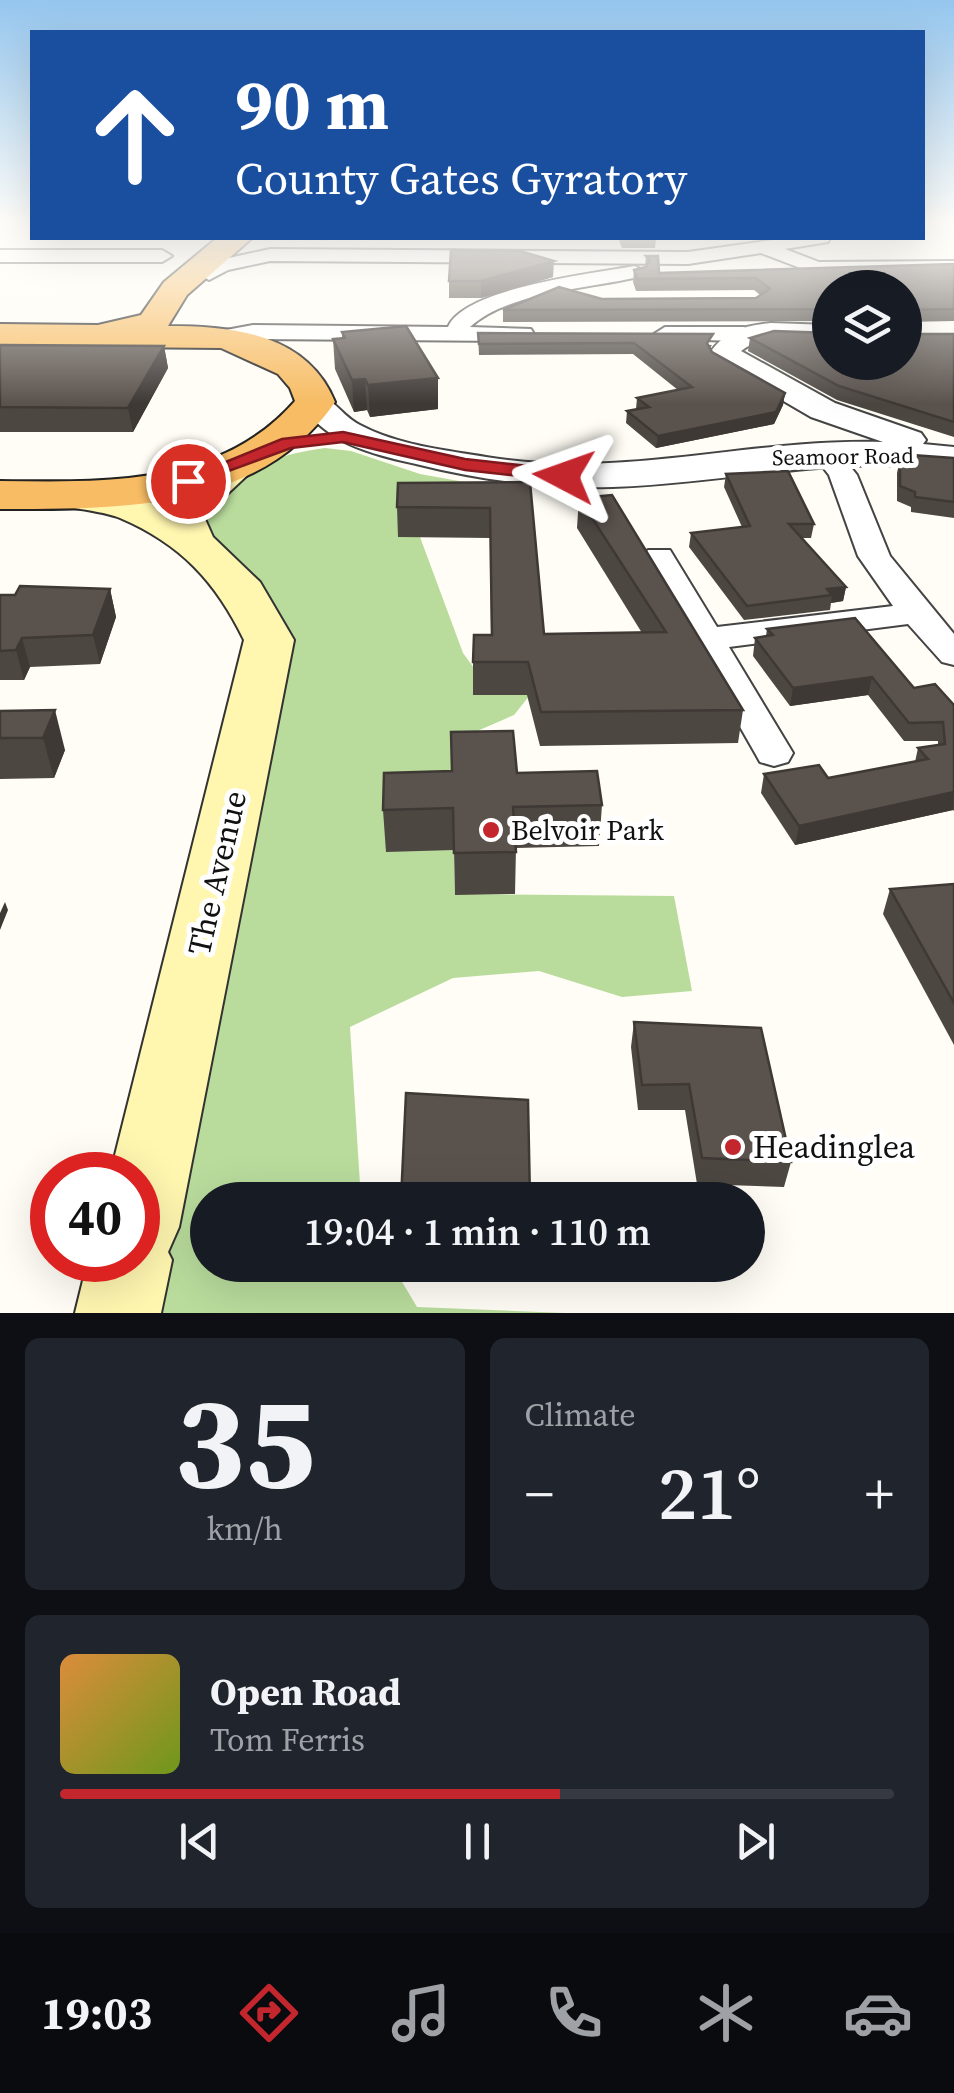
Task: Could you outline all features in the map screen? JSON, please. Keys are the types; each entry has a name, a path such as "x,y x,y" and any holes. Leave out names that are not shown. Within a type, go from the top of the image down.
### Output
{"highway":[{"path":"76,335 117,332 149,324 174,289 184,282"},
{"path":"204,282 196,313 216,336"},
{"path":"0,335 216,336 257,347 294,368 307,378 314,402 300,425 249,459 164,487 66,496 0,494"}],"main road":[{"path":"194,544 184,518 187,508 249,459"},
{"name":"The Avenue","path":"66,496 132,508 194,544 244,592 269,640 155,1152"},
{"path":"118,1313 125,1282"}],"street":[{"path":"458,334 462,321 474,313 585,282"},
{"path":"558,288 601,301"},
{"path":"216,336 253,332 549,334"},
{"name":"Seamoor Road","path":"650,334 734,344 823,410 954,456"},
{"path":"734,344 812,336"},
{"name":"Seamoor Road","path":"314,402 327,421 352,437"},
{"name":"Seamoor Road","path":"732,461 817,440 834,426 823,410"},
{"name":"Seamoor Road","path":"249,459 300,440 352,437 465,465 546,475 645,474 824,452 954,456"},
{"path":"824,452 848,479 854,514 876,559 916,613 954,654"},
{"path":"659,557 774,753"},
{"path":"707,639 916,613"}],"green space":[{"path":"325,448 351,451 420,474 470,483 398,536 420,537 463,653 474,668 530,695 514,715 452,742 455,894 674,896 692,991 622,997 539,971 453,978 350,1027 360,1182 190,1182 190,1282 402,1282 417,1307 565,1313 118,1313 130,1282 160,1282 160,1152 155,1152 269,640 217,562 203,518 241,477 288,455"}],"building":[{"path":"761,282 812,282 812,309 503,310 559,287 602,299 756,298 770,289"},
{"path":"922,282 954,282 954,309 922,310"},
{"path":"406,326 438,378 368,385 365,379 352,380 333,339 345,338 342,332"},
{"path":"774,331 812,332 812,371 750,338"},
{"path":"478,333 713,334 707,343 712,352 785,393 776,412 658,436 627,411 649,407 637,398 692,387 634,343 479,344"},
{"path":"922,334 954,334 954,422 828,380 922,380"},
{"path":"0,345 164,346 128,408 0,407"},
{"path":"912,455 954,458 954,502 915,497 915,492 900,486 900,459"},
{"path":"788,471 814,524 789,524 846,587 827,589 832,595 747,606 691,533 750,526 726,474"},
{"path":"530,482 544,634 666,632 579,498 612,495 743,710 541,712 528,662 473,662 474,635 492,635 490,508 397,507 398,483"},
{"path":"20,586 110,589 93,635 22,638 16,650 0,651 0,595 15,595"},
{"path":"855,618 914,688 935,684 954,705 954,792 799,826 764,774 819,765 828,778 928,759 918,748 945,744 943,722 909,723 872,677 793,688 755,638 773,635 767,629"},
{"path":"55,710 43,738 0,738 0,711"},
{"path":"513,731 517,773 597,771 602,805 513,807 516,852 454,853 453,808 383,810 384,773 452,771 451,732"},
{"path":"954,884 954,1003 890,889"},
{"name":"Headinglea","path":"634,1022 761,1028 791,1162 702,1158 689,1084 642,1085"},
{"path":"406,1093 528,1100 530,1182 402,1182"}],"place":[{"name":"Belvoir Park","path":"491,830"},
{"name":"Headinglea","path":"733,1147"}],"route":[{"path":"188,481 288,443 343,437 465,465 564,476"}]}
